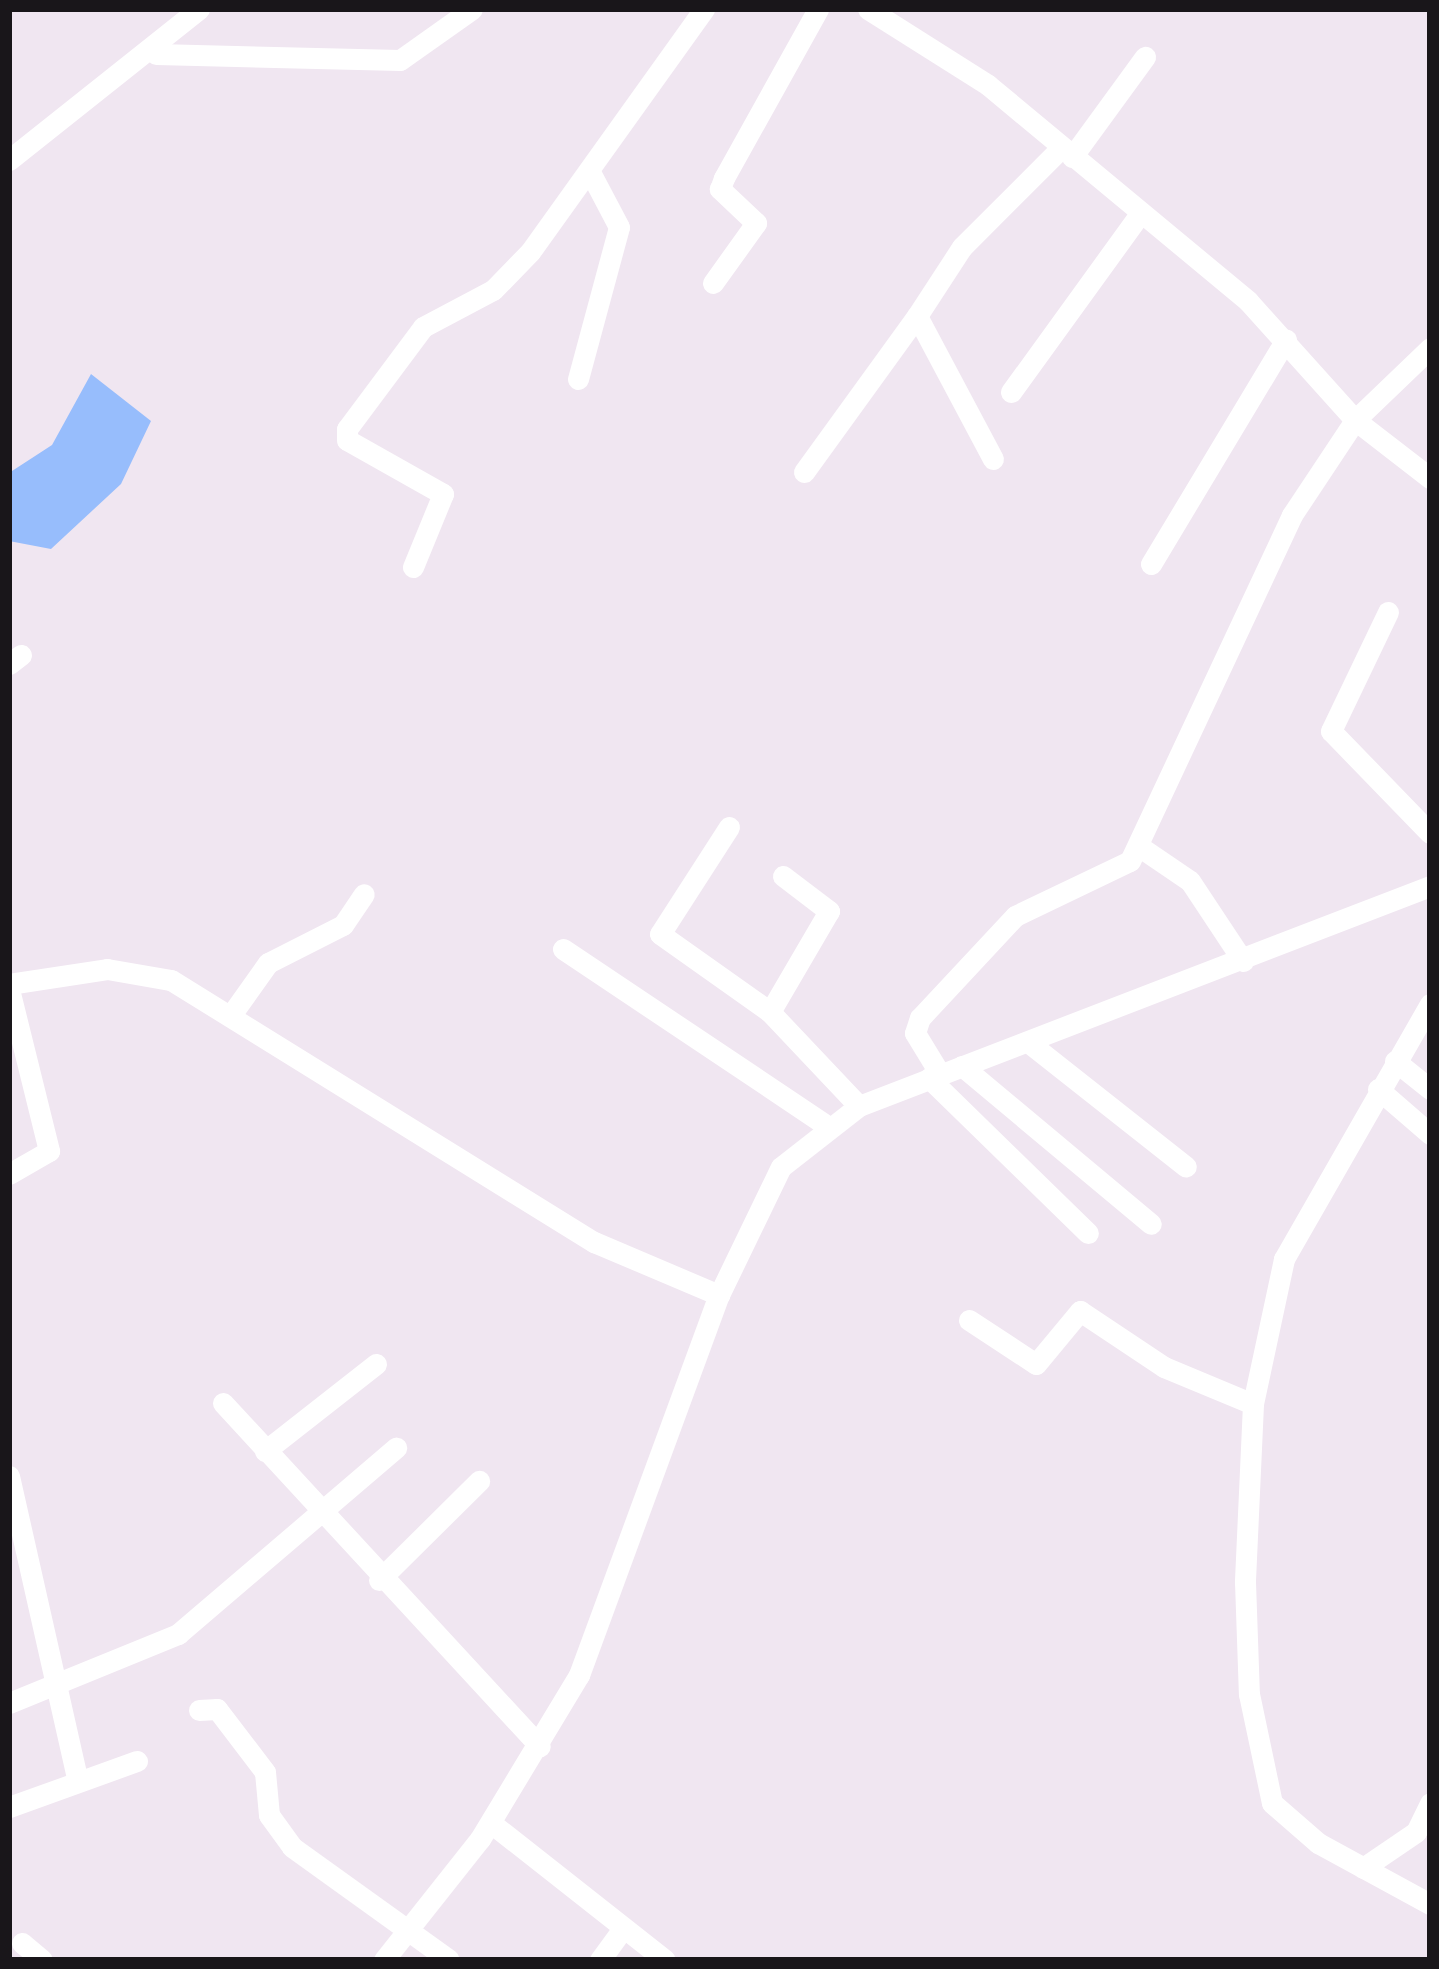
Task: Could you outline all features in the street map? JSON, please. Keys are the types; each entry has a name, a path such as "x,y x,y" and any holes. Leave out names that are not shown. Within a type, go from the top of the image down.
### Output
{"street":[{"path":"9,160 156,54 199,9"},
{"path":"156,54 400,60 472,9"},
{"path":"413,567 443,494 347,440 346,429 400,350 512,273 704,9"},
{"path":"713,283 756,223 720,189 724,178 818,9"},
{"path":"868,9 946,53 1066,153 1286,339 1355,420 1430,478"},
{"path":"804,472 962,247 1066,153 1145,57"},
{"path":"578,379 619,227 589,170"},
{"path":"1011,392 1139,215"},
{"path":"917,316 993,459"},
{"path":"1150,564 1286,339"},
{"path":"1088,1233 944,1072 916,1025 979,949 1041,897 1114,874 1140,847 1277,542 1355,420 1430,348"},
{"path":"1388,612 1330,724 1430,833"},
{"path":"729,827 660,934 770,1012 859,1106"},
{"path":"1140,847 1190,881 1243,961"},
{"path":"770,1012 829,911 784,876"},
{"path":"384,1960 413,1930 540,1746 636,1536 719,1295 781,1167 827,1126 859,1106 1430,886"},
{"path":"231,1015 268,963 343,925 364,894"},
{"path":"563,949 827,1126"},
{"path":"9,1174 49,1151 9,987 142,971 231,1015 594,1242 719,1295"},
{"path":"1430,1004 1284,1259 1253,1404 1245,1582 1262,1783 1291,1824 1430,1904"},
{"path":"1028,1042 1186,1167"},
{"path":"1395,1061 1430,1089"},
{"path":"944,1072 1151,1224"},
{"path":"1378,1089 1430,1134"},
{"path":"969,1320 1036,1364 1080,1311 1164,1367 1253,1404"},
{"path":"265,1451 376,1364"},
{"path":"223,1403 379,1580 540,1746"},
{"path":"9,1703 58,1688 178,1634 396,1448"},
{"path":"9,1476 76,1778"},
{"path":"379,1580 479,1481"},
{"path":"200,1710 217,1709 265,1772 269,1815 292,1847 449,1960"},
{"path":"9,1807 76,1778 137,1761"},
{"path":"1363,1868 1416,1832 1430,1803"},
{"path":"491,1822 665,1960"},
{"path":"600,1960 622,1930"},
{"path":"22,1943 42,1960"}],"water":[{"path":"91,374 151,421 121,484 51,549 9,541 12,471 52,445"}]}
